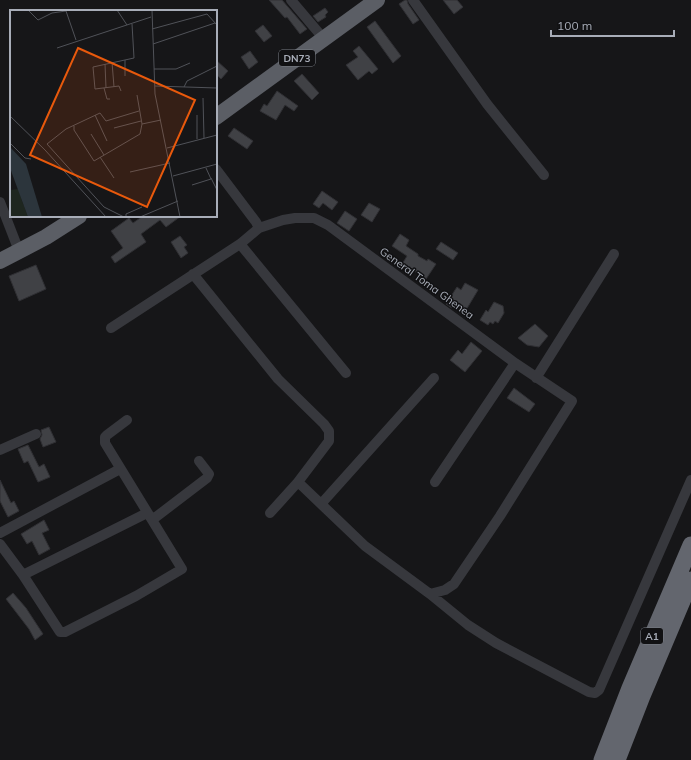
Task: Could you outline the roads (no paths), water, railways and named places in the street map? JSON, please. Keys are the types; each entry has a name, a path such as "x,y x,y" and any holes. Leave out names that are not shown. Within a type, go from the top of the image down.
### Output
{"highway":[{"name":"DN73","path":"217,116 377,0"},
{"path":"0,261 46,237 77,217"},
{"name":"A1","path":"602,760 636,674 691,545"},
{"name":"A1","path":"617,760 691,580"}],"street":[{"path":"291,0 324,39"},
{"path":"413,0 487,104 544,175"},
{"path":"111,328 240,244 259,228 217,170"},
{"path":"0,202 19,251"},
{"name":"General Toma Ghenea","path":"259,228 283,220 295,218 314,218 335,230 515,363 572,401 504,509 454,584 445,590 430,594"},
{"path":"240,244 346,373"},
{"path":"536,378 614,254"},
{"path":"193,274 278,379 330,431 329,441 298,482 270,513"},
{"path":"435,482 515,363"},
{"path":"321,504 434,378"},
{"path":"0,544 23,575 60,632 65,632 136,596 182,569 106,447 104,440 107,435 127,420"},
{"path":"0,450 36,434"},
{"path":"23,575 149,516 207,478 208,474 199,462"},
{"path":"0,533 120,469"},
{"path":"298,482 365,546 430,594 468,625 496,643 589,692 595,693 599,690 691,480"}]}
